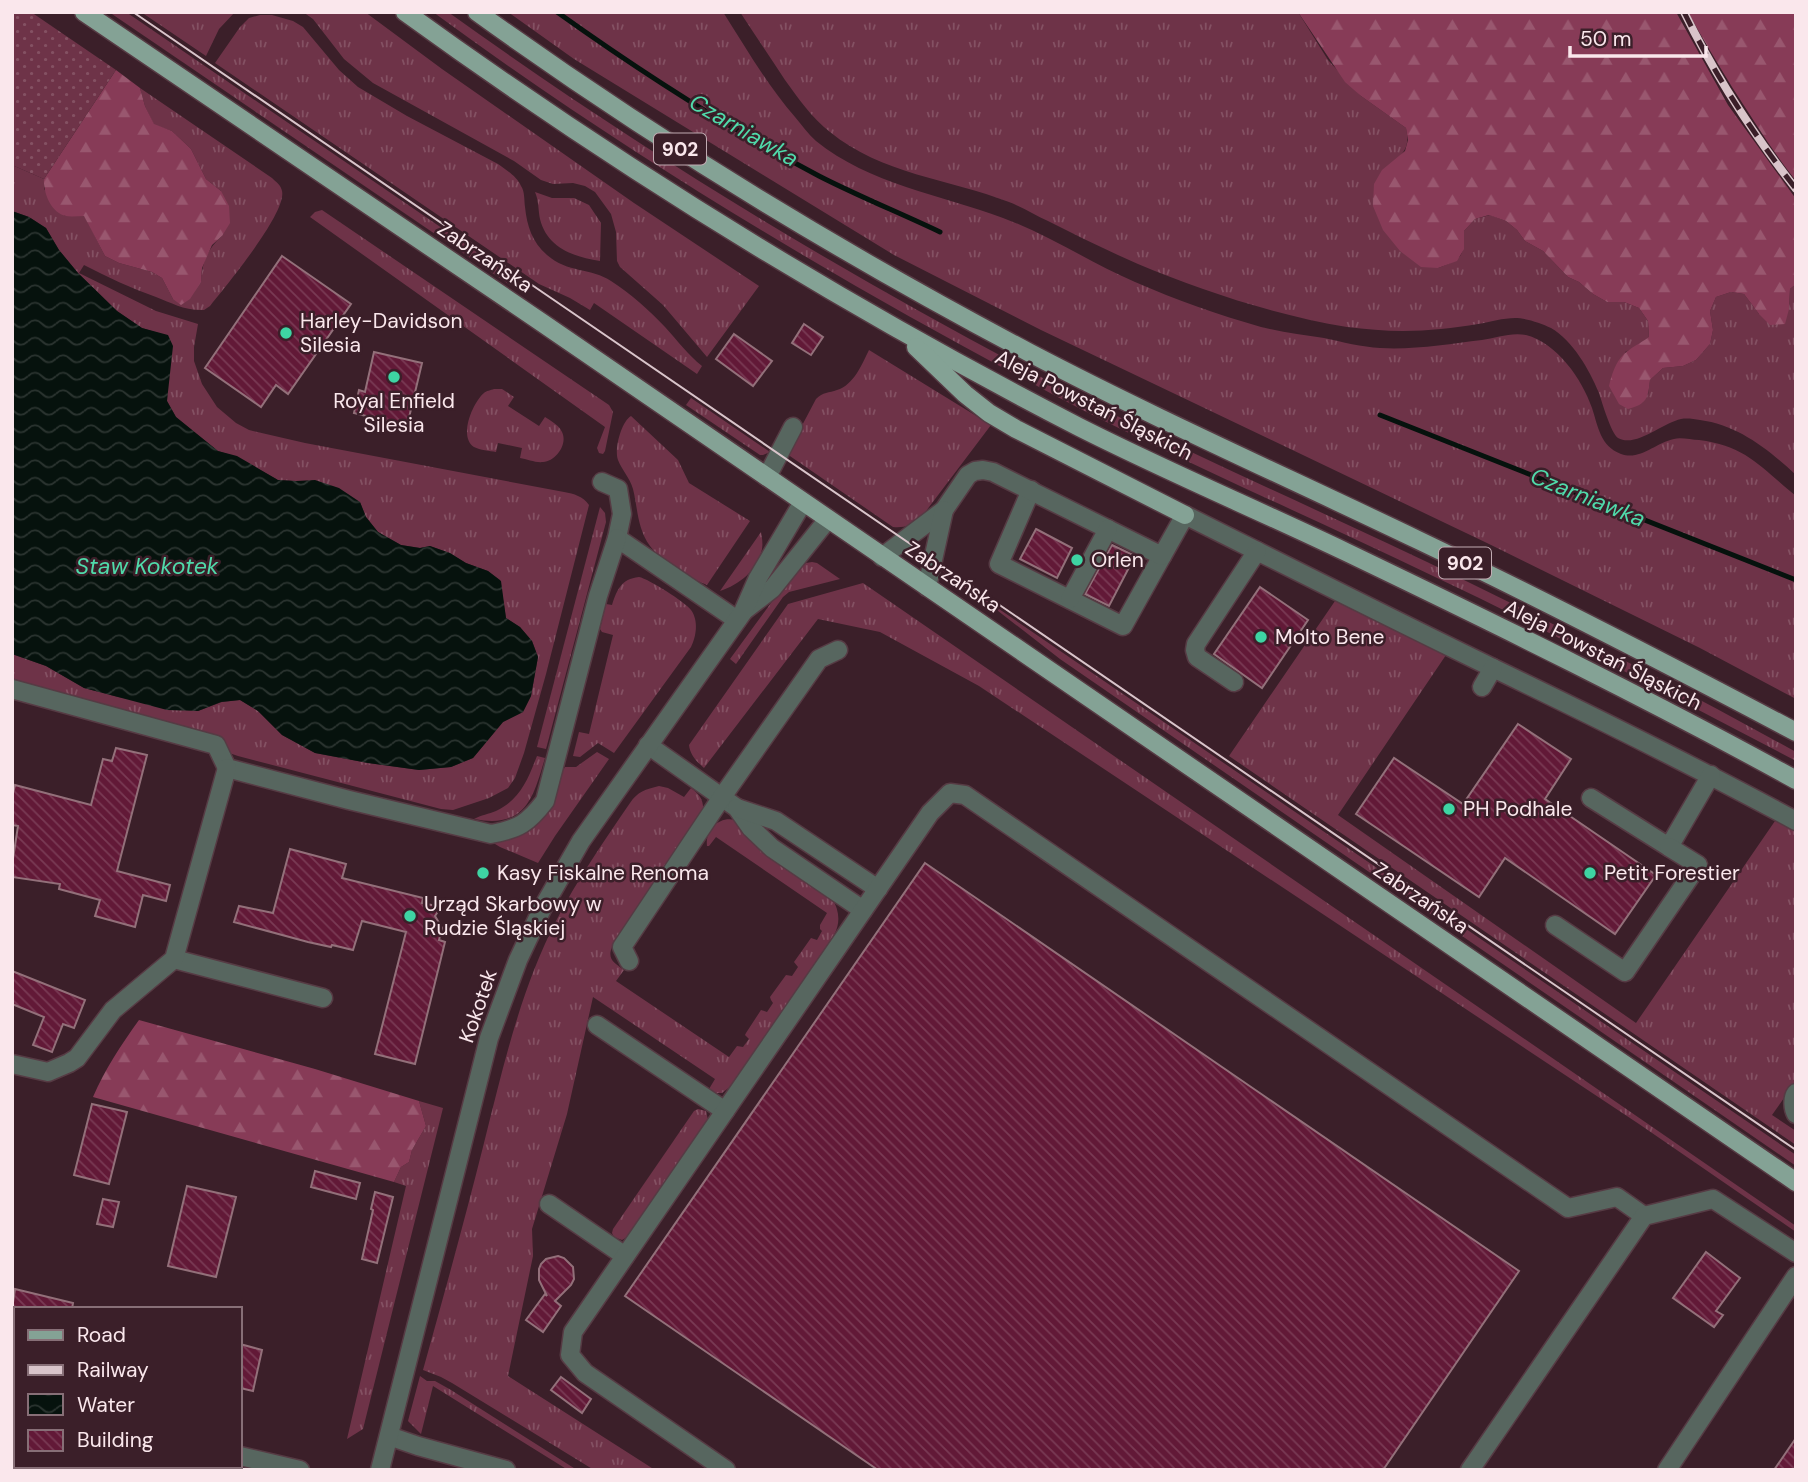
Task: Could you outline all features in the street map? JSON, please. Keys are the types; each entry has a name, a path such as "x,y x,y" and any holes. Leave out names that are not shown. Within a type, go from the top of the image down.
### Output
{"main road":[{"name":"Zabrzańska","path":"84,12 1796,1182"},
{"name":"Aleja Powstań Śląskich","path":"405,12 499,80 659,186 899,330 1081,428 1547,650 1769,765 1796,782"},
{"name":"Aleja Powstań Śląskich","path":"477,12 724,178 889,276 1129,404 1606,632 1796,732"},
{"path":"899,330 965,394 989,413 1185,514"}],"street":[{"path":"767,477 793,426"},
{"path":"882,557 944,510 968,475 983,470 1031,490 1162,556"},
{"path":"227,768 491,834 513,830 533,816 545,801 622,514 618,489 602,482"},
{"path":"1031,490 999,564 1123,626 1185,514 1711,775 1796,821"},
{"name":"Kokotek","path":"380,1470 479,1074 499,1009 522,950 553,887 581,841 740,616 758,578 803,502"},
{"path":"928,587 944,510"},
{"name":"Kokotek","path":"740,616 772,589 828,519"},
{"path":"1070,599 1108,529"},
{"path":"617,538 740,616"},
{"path":"1234,681 1197,657 1196,644 1257,551"},
{"path":"629,961 622,947 722,797 819,659 838,650"},
{"path":"1482,687 1493,668"},
{"path":"12,689 216,745 227,768 174,959 113,1010 77,1058 48,1072 12,1064"},
{"path":"648,745 737,808 776,821 878,889"},
{"path":"1669,847 1711,775"},
{"path":"726,1470 585,1373 570,1354 573,1332 930,813 950,793 965,795 1568,1208 1617,1197 1644,1216"},
{"path":"1555,925 1625,971 1698,865 1591,798"},
{"path":"737,808 762,840 863,910"},
{"path":"174,959 323,998"},
{"path":"597,1025 725,1111"},
{"path":"1796,1093 1796,1114"},
{"path":"1470,1470 1644,1216 1713,1199 1796,1253"},
{"path":"549,1204 625,1256"},
{"path":"1667,1470 1796,1276"},
{"path":"389,1436 506,1470"},
{"path":"242,1456 300,1470"}],"green space":[{"path":"12,12 31,12 116,70 44,179 12,165"},
{"path":"109,12 126,12 515,278 510,285"},
{"path":"141,12 235,12 219,29 206,56"},
{"path":"303,12 365,12 634,203 759,286 707,357 663,305 620,267 611,214 595,192 573,183 553,184 541,180 514,161 373,83 344,59 313,19"},
{"path":"433,12 448,12 527,68 689,174 938,322 1109,412 1591,643 1796,752 1796,761 1525,621 1147,442 972,351 736,215 582,117"},
{"path":"508,12 723,12 785,105 813,138 837,156 906,187 1003,218 1135,282 1229,317 1261,327 1380,348 1431,346 1515,334 1537,339 1558,354 1575,374 1588,397 1604,441 1614,450 1628,456 1635,455 1677,438 1716,443 1742,453 1796,496 1796,699 1700,648 1487,543 1041,330 894,255 574,59"},
{"path":"740,12 1298,12 1328,60 1361,96 1406,128 1406,146 1396,160 1438,268 1460,256 1464,231 1475,219 1490,215 1506,221 1525,241 1543,251 1568,277 1593,294 1607,302 1624,302 1639,308 1648,321 1649,338 1625,352 1648,395 1650,380 1663,368 1683,366 1696,360 1710,344 1713,330 1710,311 1716,297 1731,292 1744,294 1759,314 1789,309 1790,289 1796,284 1796,475 1752,440 1714,423 1681,419 1633,440 1618,438 1580,356 1559,334 1538,323 1510,318 1450,328 1396,331 1347,327 1295,316 1188,284 1116,254 1009,202 893,167 850,146 811,114"},
{"path":"1298,12 1676,12 1728,105 1796,199 1796,284 1790,289 1785,324 1770,325 1744,294 1731,292 1716,297 1710,311 1713,330 1710,344 1696,360 1683,366 1663,368 1650,380 1647,396 1639,405 1628,409 1619,404 1609,386 1614,369 1624,354 1649,337 1648,321 1639,308 1624,302 1607,302 1593,294 1568,277 1543,251 1525,241 1506,221 1489,215 1475,219 1464,231 1464,249 1457,261 1438,268 1421,267 1400,251 1383,230 1373,206 1374,184 1382,170 1405,151 1408,140 1406,128 1345,82"},
{"path":"1688,12 1796,12 1796,181 1732,87"},
{"path":"272,15 303,27 339,70 358,87 498,164 511,174 522,188 529,227 542,250 563,265 604,277 633,297 702,366 697,374 594,303 590,310 539,284 215,63 240,27 249,18"},
{"path":"116,70 140,88 154,124 172,131 191,149 206,179 221,191 229,206 230,223 212,245 202,268 201,282 190,299 181,305 173,299 162,278 105,256 84,216 68,216 56,211 45,190 44,179"},
{"path":"140,88 272,178 282,191 275,216 254,250 204,310 173,304 84,265 79,273 156,311 198,324 194,361 202,384 217,407 249,430 568,493 581,497 589,505 524,753 515,778 508,788 489,798 453,810 441,809 238,756 12,678 12,654 46,666 84,688 118,697 198,711 222,702 240,700 258,711 282,735 315,753 419,770 451,767 473,758 503,722 523,712 531,696 538,657 532,641 520,627 506,618 500,580 488,571 430,546 420,548 401,545 378,532 366,517 360,502 296,481 278,480 237,457 218,451 176,417 167,401 168,336 142,328 117,311 78,273 59,250 46,228 29,217 12,211 12,165 44,179 44,189 65,216 84,215 105,256 162,278 173,299 201,282 206,257 222,236 221,191 206,179 191,149 172,131 154,125"},
{"path":"535,192 552,198 574,198 589,205 601,223 600,261 571,254 555,244 540,219"},
{"path":"322,210 609,405 613,412 603,454 599,453 597,448 605,427 310,217"},
{"path":"869,350 991,425 920,519 904,526 893,527 787,454 816,399 848,384"},
{"path":"502,389 514,397 508,406 539,426 545,417 559,427 563,437 562,447 552,459 537,462 520,458 522,448 498,443 496,452 476,448 469,442 467,428 472,411 484,393"},
{"path":"691,398 770,452 760,455 686,405"},
{"path":"631,416 678,460 689,483 750,521 707,585 668,564 650,546 643,532 633,489 617,455 621,430"},
{"path":"600,507 605,513 606,522 546,749 537,747"},
{"path":"761,532 760,557 752,570 741,581 720,591"},
{"path":"812,562 840,579 789,592 736,664 730,659 790,577 806,563"},
{"path":"942,570 1796,1155 1796,1166 1060,659"},
{"path":"639,577 666,591 691,610 696,624 693,643 614,753 598,743 580,757 573,756 579,732 589,734 613,635 600,629 606,604 612,605 624,583"},
{"path":"863,583 1796,1226 1796,1232 1639,1124 979,686 880,632 818,619 704,768 696,761 689,745 788,604"},
{"path":"1335,601 1446,655 1338,815 1636,1023 1775,821 1796,832 1796,1081 1772,1115 1796,1131 1796,1145 1229,756"},
{"path":"597,752 609,759 538,863 487,839 510,839 528,830 555,793 565,767 576,767"},
{"path":"537,756 545,758 536,786 531,798 516,815 491,821 474,819 496,811 517,795"},
{"path":"659,786 684,797 691,788 701,798 703,812 612,947 611,958 624,970 616,981 729,1057 737,1046 743,1047 749,1039 746,1033 761,1010 767,1012 773,1003 770,997 786,975 792,976 798,967 794,962 811,938 817,940 822,931 820,925 827,913 716,837 707,846 708,835 714,825 724,820 735,820 832,898 838,912 838,921 834,935 731,1086 722,1093 712,1093 709,1089 715,1079 593,997 567,1114 532,1229 533,1256 508,1376 655,1470 594,1470 452,1383 423,1370 506,1058 532,975 564,906 610,832 636,796"},
{"path":"139,1020 419,1101 426,1126 412,1150 409,1162 401,1167 394,1182 93,1097 114,1057"},
{"path":"419,1101 443,1108 363,1429 347,1439 406,1186 394,1182 401,1167 409,1162 412,1150 426,1126"},
{"path":"694,1111 706,1111 708,1120 627,1237 622,1240 614,1237 613,1229"},
{"path":"420,1376 451,1390 577,1470 568,1470 433,1386 421,1434 408,1421"}],"water":[{"name":"Staw Kokotek","path":"12,211 29,217 46,228 59,250 78,273 117,311 142,328 168,335 173,346 167,401 176,417 218,451 237,456 278,480 315,480 339,488 360,502 366,517 378,532 401,545 420,548 430,546 450,553 466,563 488,571 501,581 506,618 520,627 532,641 538,657 531,696 523,712 503,722 473,758 451,767 419,770 315,753 282,735 258,711 240,700 221,702 198,711 167,710 84,688 46,666 12,654"}],"building":[{"name":"Harley-Davidson Silesia","path":"282,256 351,304 288,394 276,385 261,407 205,368"},
{"path":"804,324 823,337 811,355 792,343"},
{"path":"734,334 772,361 753,386 716,359"},
{"name":"Royal Enfield Silesia","path":"374,352 422,363 407,426 354,413 359,390 365,392"},
{"path":"1036,529 1072,548 1057,578 1020,559"},
{"path":"1112,545 1135,556 1109,606 1085,594"},
{"name":"Molto Bene","path":"1260,587 1308,620 1262,688 1214,654"},
{"name":"PH Podhale","path":"1518,724 1571,759 1545,799 1656,875 1615,934 1505,858 1479,897 1356,814 1394,758 1463,804"},
{"path":"116,748 147,755 117,871 170,885 166,901 143,895 135,927 95,916 100,900 59,889 60,884 12,877 18,826 12,825 15,785 91,805 103,759 112,761"},
{"path":"290,849 346,864 342,878 423,898 422,903 441,907 435,916 442,928 439,940 445,942 415,1064 375,1054 406,932 362,921 353,950 308,942 234,922 239,906 273,913"},
{"path":"925,863 1519,1271 1383,1470 878,1470 625,1296"},
{"path":"12,971 85,1000 74,1028 63,1024 52,1052 33,1045 44,1017 12,1004"},
{"path":"92,1104 127,1112 109,1184 74,1175"},
{"path":"315,1171 360,1183 356,1199 311,1187"},
{"path":"187,1186 236,1197 216,1277 168,1266"},
{"path":"375,1192 393,1197 377,1263 362,1259"},
{"path":"103,1199 119,1202 113,1227 97,1224"},
{"path":"1706,1252 1740,1278 1716,1311 1723,1315 1714,1327 1673,1298"},
{"path":"558,1256 573,1267 574,1279 555,1301 561,1306 543,1332 526,1320 545,1294 547,1296 539,1280 541,1264 546,1259"},
{"path":"15,1289 73,1303 72,1307 12,1309"},
{"path":"242,1345 262,1350 253,1391 242,1388"},
{"path":"561,1377 591,1399 582,1413 551,1390"},
{"path":"1796,1438 1796,1470 1774,1470"}],"waterway":[{"name":"Czarniawka","path":"557,12 653,78 751,139 834,183 940,232"},
{"name":"Czarniawka","path":"1380,415 1796,580"}],"tram line":[{"path":"133,12 1796,1150"}],"railway":[{"path":"1684,12 1735,104 1796,189"}],"place":[{"name":"Harley-Davidson Silesia","path":"286,333"},
{"name":"Royal Enfield Silesia","path":"394,377"},
{"name":"Orlen","path":"1077,560"},
{"name":"Molto Bene","path":"1261,637"},
{"name":"PH Podhale","path":"1449,809"},
{"name":"Kasy Fiskalne Renoma","path":"483,873"},
{"name":"Petit Forestier","path":"1590,873"},
{"name":"Urząd Skarbowy w Rudzie Śląskiej","path":"410,916"}]}
